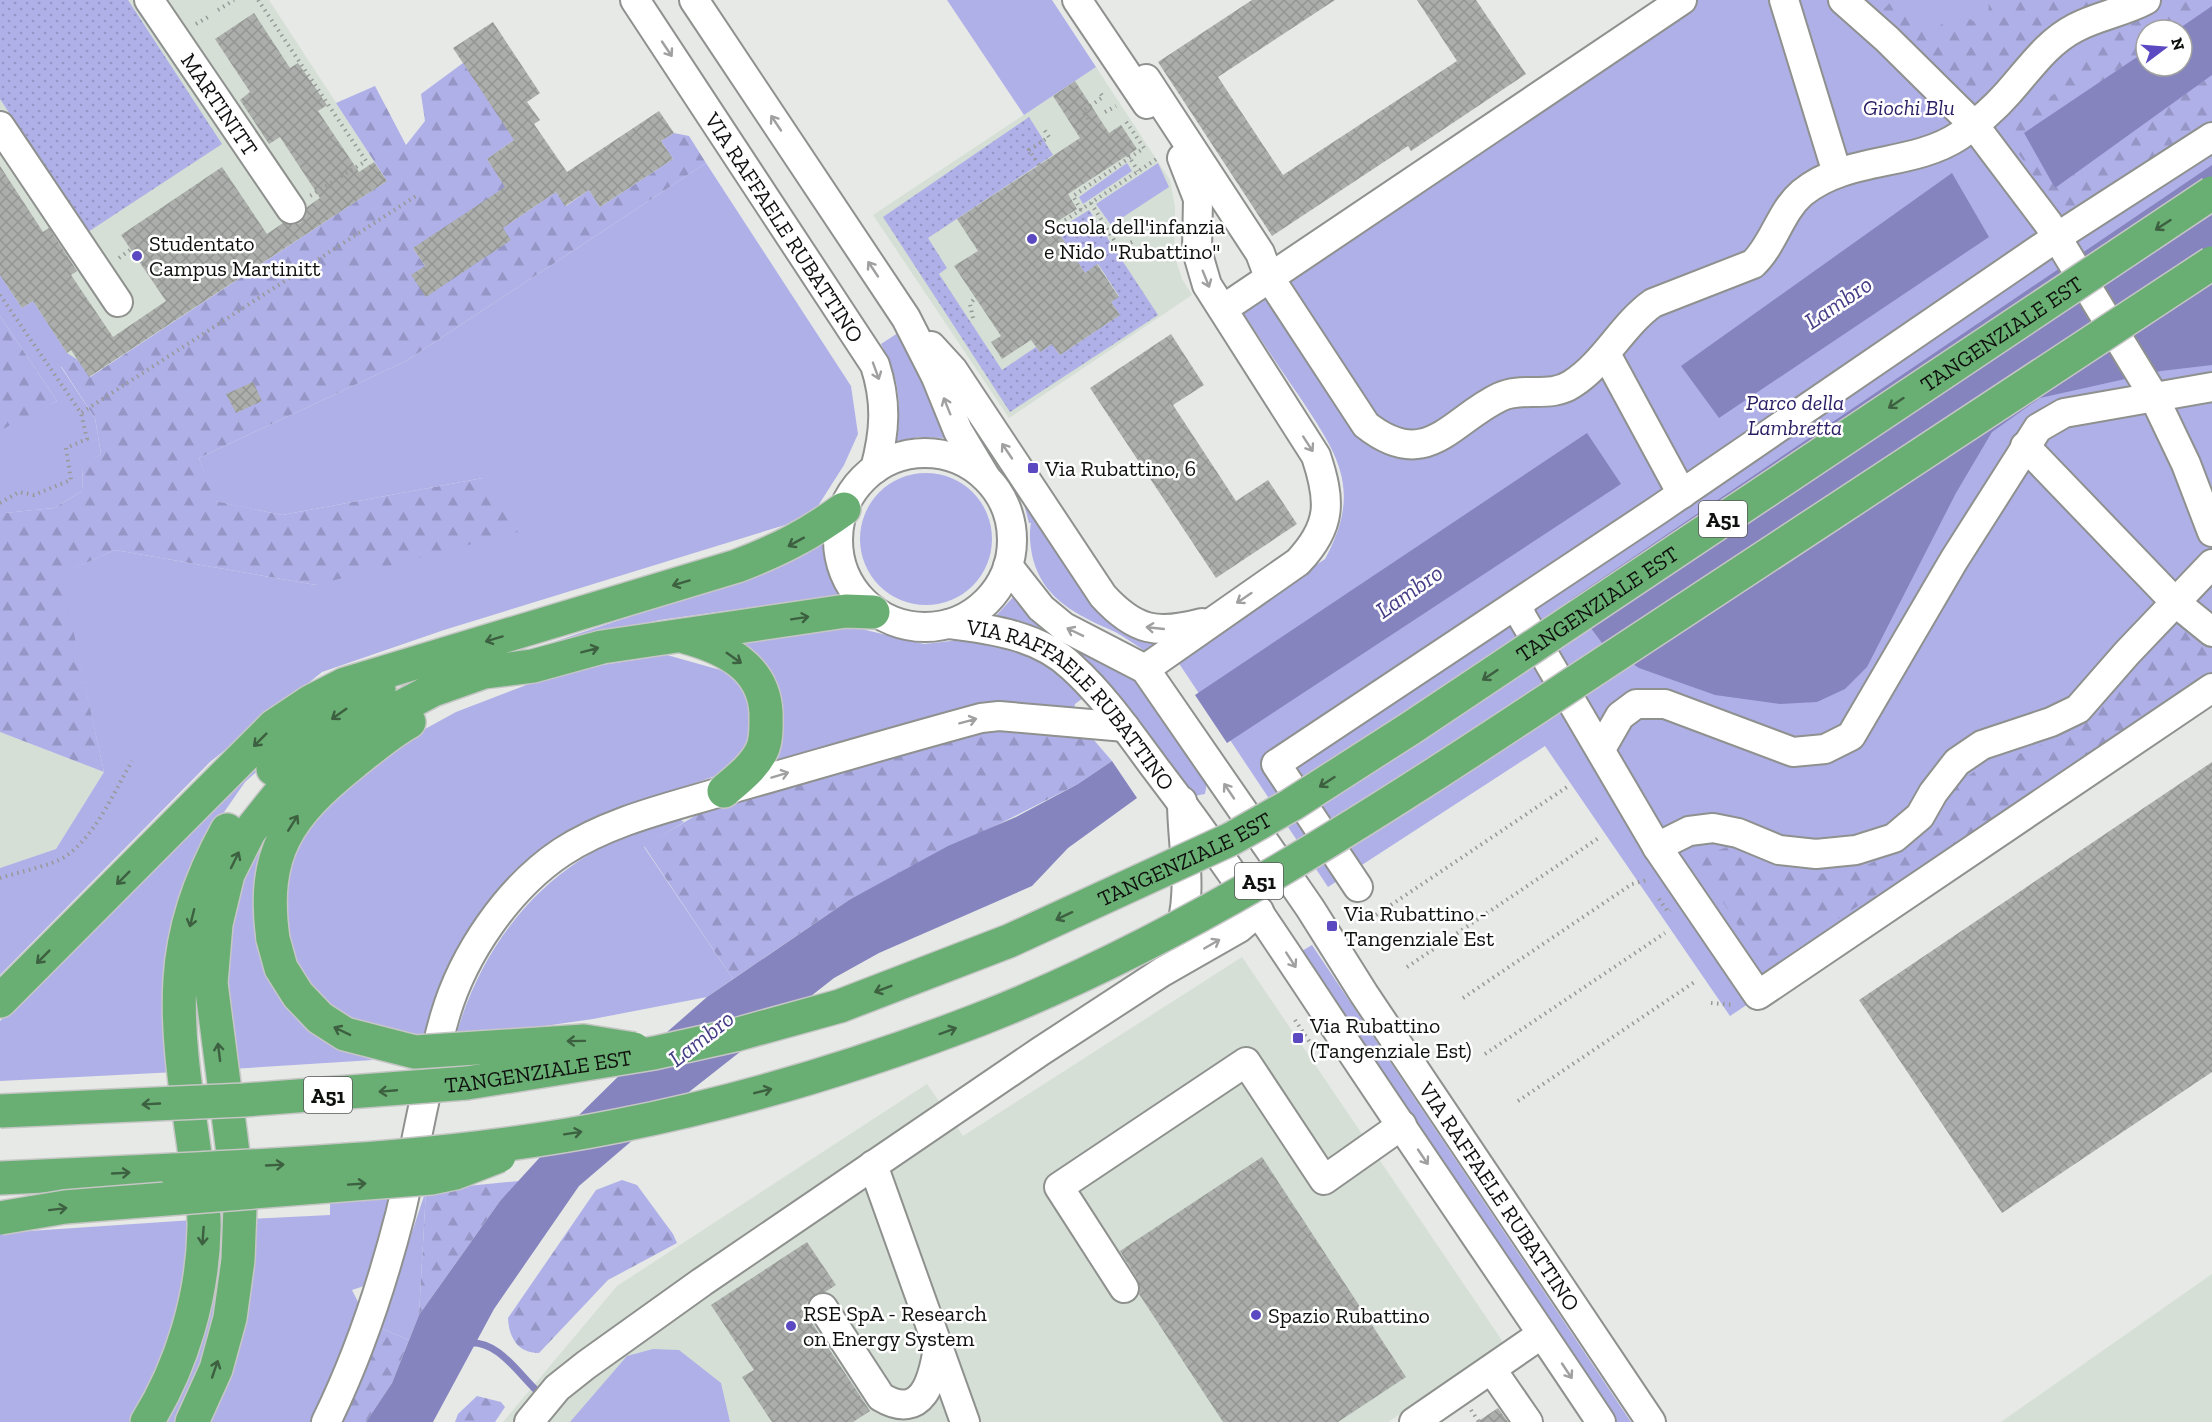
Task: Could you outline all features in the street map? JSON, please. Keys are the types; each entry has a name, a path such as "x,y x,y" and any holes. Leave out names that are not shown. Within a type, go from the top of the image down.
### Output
{"highway":[{"name":"TANGENZIALE EST","path":"0,1111 390,1091 552,1071 654,1053 840,1006 1009,941 1231,839 1291,805 1411,728 2212,193"},
{"name":"A51","path":"0,1178 328,1162 525,1141 615,1127 780,1087 902,1048 984,1018 1179,927 1435,775 2212,263"},
{"path":"0,1001 274,726 310,702 345,684 737,566 782,549 809,535 844,509"},
{"path":"654,1053 606,1042 584,1041 415,1052 345,1034 320,1018 298,995 282,968 273,939 268,904 272,872 281,842 296,817 320,789 399,728 452,700 533,666 602,647 846,611 873,612"},
{"path":"680,636 711,645 736,657 754,675 765,700 766,728 762,750 750,768 724,791"},
{"path":"147,1422 170,1377 199,1288 204,1227 179,1024 179,1001 180,978 191,920 205,870 231,822 263,779 307,736 355,702 444,654"},
{"path":"192,1422 216,1369 230,1318 238,1260 240,1207 212,983 216,924 228,874 249,832 281,792 313,760 355,731 433,690 484,672 533,666"},
{"path":"0,1218 65,1208 431,1178 455,1173 492,1160 525,1141"}],"street":[{"name":"MARTINITT","path":"149,0 291,209"},
{"name":"VIA RAFFAELE RUBATTINO","path":"635,0 875,365 882,387 884,412 884,436 875,469"},
{"name":"VIA RAFFAELE RUBATTINO","path":"694,0 906,318 936,377 958,431 985,476 1004,502 1011,523 1012,544 1008,566 1000,585 986,602 969,615 949,624 933,627 912,626 873,612 851,585 842,565 839,533 844,509 859,483 875,469 894,459 926,453 958,459 985,476"},
{"path":"1077,0 1184,161 1198,198 1197,251 1207,285 1316,456 1324,480 1327,503 1324,524 1315,544 1298,562 1145,669"},
{"path":"1235,301 1682,0"},
{"path":"1784,0 1837,173"},
{"path":"1843,0 1887,39 1974,125 2061,244 2153,395 2186,464 2212,532"},
{"path":"1146,79 1260,253 1269,277 1366,425 1382,437 1396,442 1415,444 1446,435 1501,396 1556,391 1572,385 1606,354 1642,310 1653,303 1753,264 1764,254 1783,218 1802,194 1837,173 1934,147 1956,138 1974,125 2006,95 2035,60 2074,28 2124,11 2146,0"},
{"path":"0,126 118,302"},
{"path":"1358,887 1276,764 2061,244 2212,137"},
{"name":"VIA RAFFAELE RUBATTINO","path":"906,318 953,370 1103,596 1118,613 1134,624 1158,630 1186,627 1212,620"},
{"path":"1606,354 1682,494"},
{"path":"1601,749 1620,716 1636,704 1665,704 1793,752 1826,749 1851,736 1922,614 2038,428 2064,413 2153,395 2212,387"},
{"path":"2025,446 2175,602 2212,632"},
{"path":"1656,847 1689,831 1713,828 1738,833 1779,850 1816,854 1856,850 1894,838 1920,816 1933,793 1957,762 1982,744 2051,722 2078,709 2212,564"},
{"name":"VIA RAFFAELE RUBATTINO","path":"1008,566 1041,608 1064,627 1145,669 1310,908 1371,1004 1651,1422"},
{"path":"1518,604 1522,617 1601,749 1656,847 1758,994 2212,688"},
{"name":"VIA RAFFAELE RUBATTINO","path":"949,624 984,628 1035,642 1056,654 1072,666 1125,727 1182,801 1259,911 1601,1422"},
{"path":"326,1422 343,1388 372,1306 399,1217 445,1014 470,959 509,900 535,873 562,852 600,832 657,810 981,718 999,716 1125,727"},
{"name":"VIA RAFFAELE RUBATTINO","path":"1162,972 1171,957 1186,917 1189,888 1182,836 1182,801"},
{"path":"529,1422 557,1388 586,1365 1041,1051 1162,972 1239,928 1259,911"},
{"path":"1124,1288 1059,1187 1246,1062 1324,1180 1402,1125"},
{"path":"873,1165 965,1422"},
{"path":"823,1308 881,1397 892,1404 907,1404 920,1398 933,1380 938,1348"},
{"path":"1414,1422 1451,1412 1492,1370 1542,1334"},
{"path":"1492,1370 1528,1422"}],"path":[{"path":"218,10 234,0"},
{"path":"258,0 366,161 291,209"},
{"path":"1088,119 1083,111 1103,97 1099,91"},
{"path":"1081,210 1072,196 1144,148 1116,105 1105,112"},
{"path":"1039,165 1029,150 1049,137 1042,128"},
{"path":"1129,156 1138,171"},
{"path":"1055,228 1161,156"},
{"path":"81,413 416,196"},
{"path":"1091,202 1119,248 1136,240"},
{"path":"0,295 81,413 87,439 66,448 71,480 34,495 19,492 0,503"},
{"path":"973,318 970,304 975,298"},
{"path":"0,878 65,856 81,841 101,815 132,761"},
{"path":"1376,915 1567,787"},
{"path":"1407,967 1600,837"},
{"path":"1463,998 1632,884"},
{"path":"1485,1054 1665,933"},
{"path":"1518,1101 1696,981"},
{"path":"1296,1020 1315,1050"}],"shaded area":[{"name":"Studentato Campus Martinitt","path":"0,0 269,0 387,181 89,377 0,316"},
{"name":"Scuola dell'infanzia e Nido \"Rubattino\"","path":"1096,67 1170,180 1175,207 1174,254 1182,279 1192,295 1009,418 873,215"},
{"path":"0,732 104,772 56,849 0,868"},
{"path":"1242,957 1505,1345 1388,1422 503,1422 617,1286 927,1084 963,1136"},
{"path":"2212,1274 2212,1422 2001,1422"}],"green space":[{"path":"0,0 128,0 222,144 88,232 0,99"},
{"path":"947,0 1052,0 1096,67 1024,115"},
{"name":"Parco della Lambretta","path":"1666,0 2212,0 2212,696 1730,1016 1545,746 1328,887 1176,659 1325,559 1336,534 1344,492 1341,473 1334,455 1313,417 1240,308"},
{"path":"1989,0 2131,0 1976,115 1873,19 1891,2 1930,32 1945,22 1950,27 1967,17 1979,25 1988,19"},
{"path":"2160,0 2212,0 2212,6 2194,18 2134,18 2134,59 2024,133 2055,188 2212,75 2212,122 2062,219 2001,127 2059,91 2095,44 2121,23"},
{"path":"463,63 521,135 487,159 512,197 413,248 425,266 503,228 556,192 566,206 589,190 600,207 673,159 661,141 674,133 689,136 706,163 406,361 199,458 215,501 282,515 483,478 518,532 316,585 115,550 61,574 104,772 0,732 0,517 4,513 54,508 82,491 83,465 101,454 95,418 61,366 78,360 90,377 387,181 336,103 375,86 406,145 425,121 421,94"},
{"path":"1029,117 1053,155 928,238 947,268 939,274 1002,370 1036,347 1040,352 1052,344 1060,355 1120,315 1111,302 1119,296 1098,264 1085,273 1057,230 1089,210 1158,315 1010,412 883,217"},
{"path":"706,163 851,386 858,434 844,465 811,517 444,630 322,672 210,762 0,975 0,868 56,849 104,772 60,574 115,550 316,585 483,478 282,515 214,501 199,458 406,361"},
{"path":"1127,163 1132,171 1083,204 1079,197"},
{"path":"1158,163 1169,187 1111,225 1096,204"},
{"path":"0,275 22,308 33,301 67,353 78,360 61,367 95,418 101,454 83,466 82,491 54,508 5,513 0,517 0,428 57,401 0,316"},
{"path":"0,316 57,401 1,430 0,428"},
{"path":"901,331 945,438 919,437 897,441 898,391 892,369 881,344"},
{"path":"926,473 951,478 973,492 987,514 992,539 987,564 973,586 951,600 926,605 901,600 879,586 865,564 860,539 865,514 879,492 901,478"},
{"path":"1023,500 1153,637 1153,646 1169,647 1148,653 1121,635 1070,609 1051,593 1033,559 1030,540 1031,523 1029,523"},
{"path":"824,542 829,570 838,595 660,620 520,653 765,572"},
{"path":"1015,595 1040,626 1039,632 993,619"},
{"path":"2174,622 2212,651 2212,669 1934,858 1763,964 1695,859 1727,847 1769,868 1814,875 1865,866 1914,842 1936,821 1952,787 1978,769 2032,749 2078,727 2110,700"},
{"path":"849,626 924,644 959,640 985,642 1017,650 1053,667 1083,698 1075,704 1072,718 1040,713 759,774 771,750 729,643"},
{"path":"1081,651 1139,683 1207,782 1205,794 1194,796 1079,657"},
{"path":"667,655 724,671 740,684 747,696 753,725 747,747 727,772 622,808 538,860 429,1041 328,1012 295,970 280,886 310,815 403,741 456,712 563,671"},
{"path":"1005,731 1093,739 1112,761 1078,784 849,900 733,979 644,846 705,810 973,734"},
{"path":"258,759 263,766 245,782 220,818 176,1072 0,1081 0,1021"},
{"path":"292,807 256,900 342,1050 373,1060 232,1069 222,970 243,873 265,838"},
{"path":"678,818 684,822 644,847 733,979 707,997 593,1019 455,1039 469,998 487,961 509,927 535,897 565,871 599,849 637,831"},
{"path":"1312,945 1631,1422 1617,1422 1302,951"},
{"path":"622,1180 637,1185 673,1234 677,1243 608,1280 539,1353 525,1350 513,1338 508,1318 596,1190"},
{"path":"519,1181 500,1201 419,1315 426,1190"},
{"path":"426,1190 419,1315 409,1340 380,1328"},
{"path":"395,1197 370,1284 352,1290 360,1306 316,1422 199,1422 248,1219 330,1215 330,1201"},
{"path":"228,1217 220,1290 206,1347 195,1378 174,1422 158,1422 213,1219"},
{"path":"193,1220 185,1299 137,1422 0,1422 0,1233"},
{"path":"380,1328 409,1340 392,1383 366,1422 337,1422"},
{"path":"653,1349 679,1350 721,1383 730,1422 570,1422 627,1356"},
{"path":"477,1396 501,1402 505,1407 495,1422 455,1422 458,1414"}],"water":[{"path":"2212,6 2212,75 2055,188 2024,133 2134,59 2134,78 2194,78 2194,18"},
{"path":"2212,165 2212,365 2161,371 2040,398 1992,432 1956,493 1867,667 1845,689 1817,702 1780,704 1715,695 1639,668 1602,643 1570,600"},
{"name":"Lambro","path":"1952,173 1989,237 1719,418 1681,366"},
{"name":"Lambro","path":"1587,433 1621,484 1227,743 1195,695"},
{"name":"Lambro","path":"1112,761 1137,798 1068,848 1032,886 879,953 834,978 689,1092 579,1186 494,1309 433,1422 366,1422 392,1383 419,1315 500,1201 574,1120 634,1061 707,997 849,900 948,846 1016,817 1078,784"}],"building":[{"path":"1252,0 1335,0 1218,77 1283,175 1457,61 1417,0 1476,0 1526,74 1411,151 1408,146 1272,236 1158,62"},
{"path":"254,13 290,68 298,63 327,105 318,111 359,172 374,162 387,181 89,377 71,350 67,353 33,301 22,308 0,275 0,166 43,232 49,228 77,271 71,275 113,337 166,301 121,235 222,167 267,234 283,223 292,225 300,223 306,216 307,207 320,198 280,137 269,144 240,100 250,92 215,39"},
{"path":"493,22 540,93 527,102 540,120 534,124 567,172 659,111 674,133 661,141 673,159 600,207 589,190 565,206 556,192 503,228 511,240 426,297 411,275 425,266 413,248 505,187 487,159 514,140 453,48"},
{"path":"1075,81 1109,133 1121,125 1137,149 1068,194 1077,209 1053,224 1085,273 1097,264 1119,297 1111,302 1120,315 1060,355 1052,344 1040,352 1031,340 1002,359 991,342 1001,336 954,266 978,251 957,219 1080,138 1053,96"},
{"path":"1171,334 1204,385 1173,405 1236,501 1268,480 1297,524 1216,578 1090,388"},
{"path":"253,382 262,401 236,413 226,394"},
{"path":"2212,762 2212,1072 2002,1213 1859,1000"},
{"path":"1262,1157 1406,1377 1338,1422 1223,1422 1139,1294 1138,1280 1120,1251"},
{"path":"807,1242 836,1285 825,1292 814,1295 802,1308 870,1411 853,1422 772,1422 742,1377 754,1370 711,1305"},
{"path":"1498,1408 1508,1422 1477,1422"}],"waterway":[{"path":"467,1343 478,1343 497,1351 537,1391"}],"place":[{"name":"Scuola dell'infanzia e Nido \"Rubattino\"","path":"1032,239"},
{"name":"Studentato Campus Martinitt","path":"137,256"},
{"name":"Via Rubattino, 6","path":"1033,468"},
{"name":"Via Rubattino - Tangenziale Est","path":"1332,926"},
{"name":"Via Rubattino (Tangenziale Est)","path":"1298,1038"},
{"name":"Spazio Rubattino","path":"1256,1315"},
{"name":"RSE SpA - Research on Energy System","path":"791,1326"}],"park label":[{"name":"Giochi Blu","path":"1909,107"}]}
